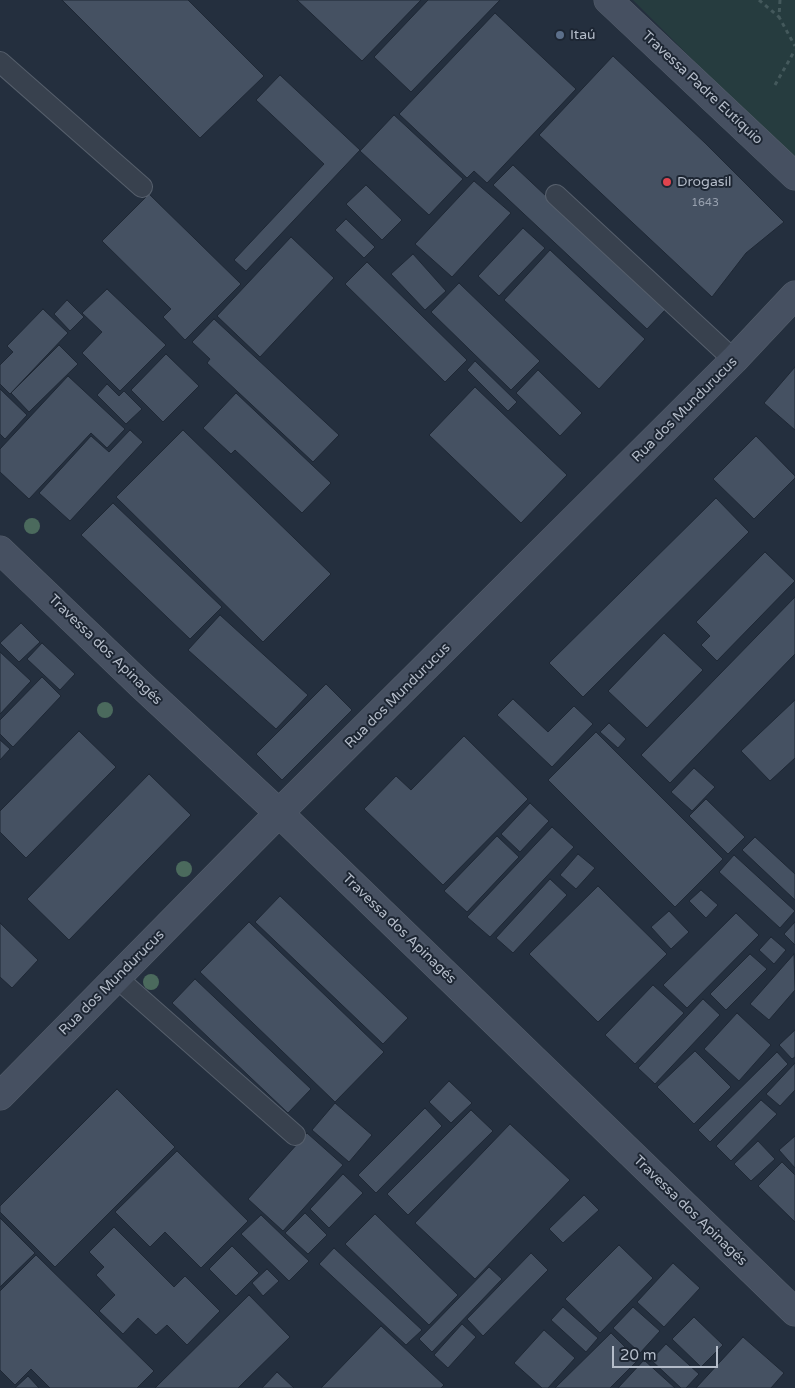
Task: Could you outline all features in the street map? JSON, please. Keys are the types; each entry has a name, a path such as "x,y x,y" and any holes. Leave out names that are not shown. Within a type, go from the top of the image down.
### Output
{"street":[{"name":"Travessa Padre Eutíquio","path":"608,0 795,176"},
{"name":"Rua dos Mundurucus","path":"0,1096 279,813 734,360 795,295"},
{"name":"Travessa dos Apinagés","path":"0,550 141,685 279,813 795,1312"}],"lane":[{"path":"0,62 142,187"},
{"path":"556,195 734,360"},
{"path":"117,978 295,1135"}],"path":[{"path":"759,0 779,17 795,46"},
{"path":"779,17 780,0"},
{"path":"775,84 795,50"}],"green space":[{"path":"633,0 795,0 795,162"}],"building":[{"path":"62,0 188,0 264,76 200,138"},
{"path":"297,0 421,0 362,61"},
{"path":"428,0 500,0 411,92 374,57"},
{"path":"495,13 576,89 487,183 474,171 467,178 399,114"},
{"name":"Drogasil","path":"613,56 705,143 784,222 746,253 712,297 539,135"},
{"path":"280,75 360,150 246,271 234,260 324,164 256,100"},
{"path":"394,115 463,179 429,215 360,151"},
{"path":"513,165 666,309 647,329 493,185"},
{"path":"474,181 511,213 452,277 415,244"},
{"path":"366,185 402,220 382,240 346,204"},
{"path":"149,194 241,284 185,340 163,317 171,309 102,241"},
{"path":"346,219 375,247 364,258 335,230"},
{"path":"523,228 545,248 499,296 478,276"},
{"path":"291,237 334,278 260,357 217,316"},
{"path":"550,250 645,339 599,389 504,300"},
{"path":"413,254 446,291 425,310 391,274"},
{"path":"367,262 467,360 445,382 345,284"},
{"path":"459,283 540,361 511,390 431,312"},
{"path":"107,289 166,345 120,391 82,353 102,332 82,313"},
{"path":"67,300 84,317 70,331 54,314"},
{"path":"43,309 68,333 10,394 0,384 0,365 13,352 7,346"},
{"path":"214,319 339,435 313,462 207,363 210,359 192,342"},
{"path":"59,345 78,364 29,412 11,393"},
{"path":"166,354 199,386 163,422 131,390"},
{"path":"475,361 517,402 508,411 467,370"},
{"path":"795,367 795,430 764,403"},
{"path":"538,370 582,413 560,436 516,393"},
{"path":"68,376 125,429 107,448 91,433 29,499 0,472 0,449"},
{"path":"107,384 119,396 124,391 142,409 126,424 97,395"},
{"path":"475,387 567,475 521,523 429,435"},
{"path":"0,389 27,415 5,439 0,434"},
{"path":"236,393 331,483 302,513 235,450 231,454 203,428"},
{"path":"130,430 143,442 70,521 39,493 91,436 109,452"},
{"path":"183,430 331,574 263,642 116,497"},
{"path":"756,436 795,478 754,519 713,479"},
{"path":"716,498 749,532 583,697 549,663"},
{"path":"113,503 222,607 190,639 81,535"},
{"path":"765,552 795,581 717,661 701,645 710,636 696,622"},
{"path":"795,597 795,654 670,783 641,755"},
{"path":"220,615 308,695 276,729 188,650"},
{"path":"21,623 40,642 19,662 0,643"},
{"path":"664,633 703,670 647,728 608,691"},
{"path":"42,643 75,674 60,690 27,659"},
{"path":"0,652 31,681 0,714"},
{"path":"42,677 61,696 13,747 0,734 0,720"},
{"path":"326,684 352,710 282,780 256,754"},
{"path":"513,699 548,732 574,706 593,724 552,767 497,715"},
{"path":"795,700 795,758 770,781 741,751"},
{"path":"609,723 626,739 618,748 600,732"},
{"path":"79,731 116,767 26,858 0,832 0,811"},
{"path":"596,732 723,859 675,907 548,780"},
{"path":"464,736 528,799 443,885 364,809 396,776 411,790"},
{"path":"0,740 10,749 0,760"},
{"path":"694,768 715,787 692,811 671,792"},
{"path":"149,774 191,815 69,940 27,899"},
{"path":"706,799 745,837 728,854 689,816"},
{"path":"530,803 549,821 520,852 501,834"},
{"path":"552,827 574,847 490,937 467,917"},
{"path":"497,836 519,857 467,912 444,891"},
{"path":"755,837 795,874 795,900 742,850"},
{"path":"578,854 595,868 576,889 560,875"},
{"path":"734,855 795,911 780,928 719,872"},
{"path":"550,879 567,895 513,953 496,938"},
{"path":"598,886 667,954 598,1022 529,954"},
{"path":"701,890 718,905 706,918 689,901"},
{"path":"280,896 408,1018 383,1044 255,922"},
{"path":"669,911 689,932 671,949 651,927"},
{"path":"736,913 759,935 687,1008 663,985"},
{"path":"249,922 384,1052 335,1102 200,972"},
{"path":"795,922 795,945 784,934"},
{"path":"0,923 38,960 12,988 0,977"},
{"path":"771,937 786,950 774,964 759,950"},
{"path":"750,954 767,969 726,1010 710,994"},
{"path":"794,954 795,990 769,1020 750,1004"},
{"path":"195,979 311,1089 288,1113 172,1003"},
{"path":"653,985 684,1013 635,1064 605,1035"},
{"path":"703,999 720,1015 655,1084 638,1068"},
{"path":"737,1013 771,1045 739,1081 704,1049"},
{"path":"795,1030 795,1057 792,1059 779,1045"},
{"path":"695,1051 731,1087 694,1124 657,1087"},
{"path":"777,1052 788,1064 710,1142 698,1130"},
{"path":"795,1063 795,1090 780,1106 766,1094"},
{"path":"449,1081 472,1103 451,1123 429,1102"},
{"path":"117,1089 175,1147 55,1267 0,1212 0,1206"},
{"path":"761,1100 777,1114 731,1161 716,1146"},
{"path":"335,1103 372,1135 349,1162 312,1130"},
{"path":"425,1108 442,1126 376,1193 358,1175"},
{"path":"471,1110 493,1131 408,1215 387,1194"},
{"path":"510,1124 570,1180 475,1279 415,1223"},
{"path":"307,1133 343,1165 283,1231 248,1199"},
{"path":"795,1136 795,1168 779,1150"},
{"path":"758,1141 775,1159 751,1181 734,1164"},
{"path":"177,1151 248,1221 201,1268 165,1232 150,1247 115,1212"},
{"path":"782,1162 795,1175 795,1222 758,1186"},
{"path":"343,1174 363,1193 329,1228 310,1209"},
{"path":"584,1195 599,1210 563,1243 549,1229"},
{"path":"305,1213 327,1235 308,1254 285,1233"},
{"path":"375,1214 458,1295 429,1325 345,1244"},
{"path":"261,1215 309,1261 289,1281 241,1234"},
{"path":"0,1218 35,1253 0,1287"},
{"path":"114,1227 174,1287 185,1276 220,1311 187,1345 167,1325 156,1335 138,1318 123,1334 99,1311 115,1295 96,1275 104,1267 89,1252"},
{"path":"619,1245 653,1278 600,1333 565,1299"},
{"path":"232,1246 259,1273 236,1296 209,1269"},
{"path":"334,1248 422,1330 406,1345 319,1264"},
{"path":"531,1253 548,1270 483,1336 467,1319"},
{"path":"36,1255 154,1371 137,1388 50,1388 31,1369 15,1385 0,1370 0,1291"},
{"path":"673,1263 700,1288 664,1327 637,1302"},
{"path":"489,1267 502,1279 432,1352 419,1339"},
{"path":"267,1269 279,1281 263,1296 252,1283"},
{"path":"249,1295 290,1337 238,1388 155,1388"},
{"path":"563,1307 598,1338 586,1352 551,1320"},
{"path":"633,1307 660,1331 640,1353 613,1328"},
{"path":"694,1317 723,1345 701,1367 672,1339"},
{"path":"462,1324 476,1337 448,1368 434,1355"},
{"path":"381,1326 444,1385 441,1388 321,1388"},
{"path":"544,1330 575,1358 548,1388 542,1388 514,1363"},
{"path":"611,1333 638,1360 610,1388 555,1388"},
{"path":"743,1337 784,1373 771,1388 696,1388"},
{"path":"666,1344 699,1374 686,1388 681,1388 651,1360"},
{"path":"644,1360 675,1388 618,1388"},
{"path":"277,1372 294,1388 262,1388"},
{"path":"28,1376 39,1388 15,1388"}],"place":[{"name":"Itaú","path":"560,35"},
{"name":"Drogasil","path":"667,182"}]}
